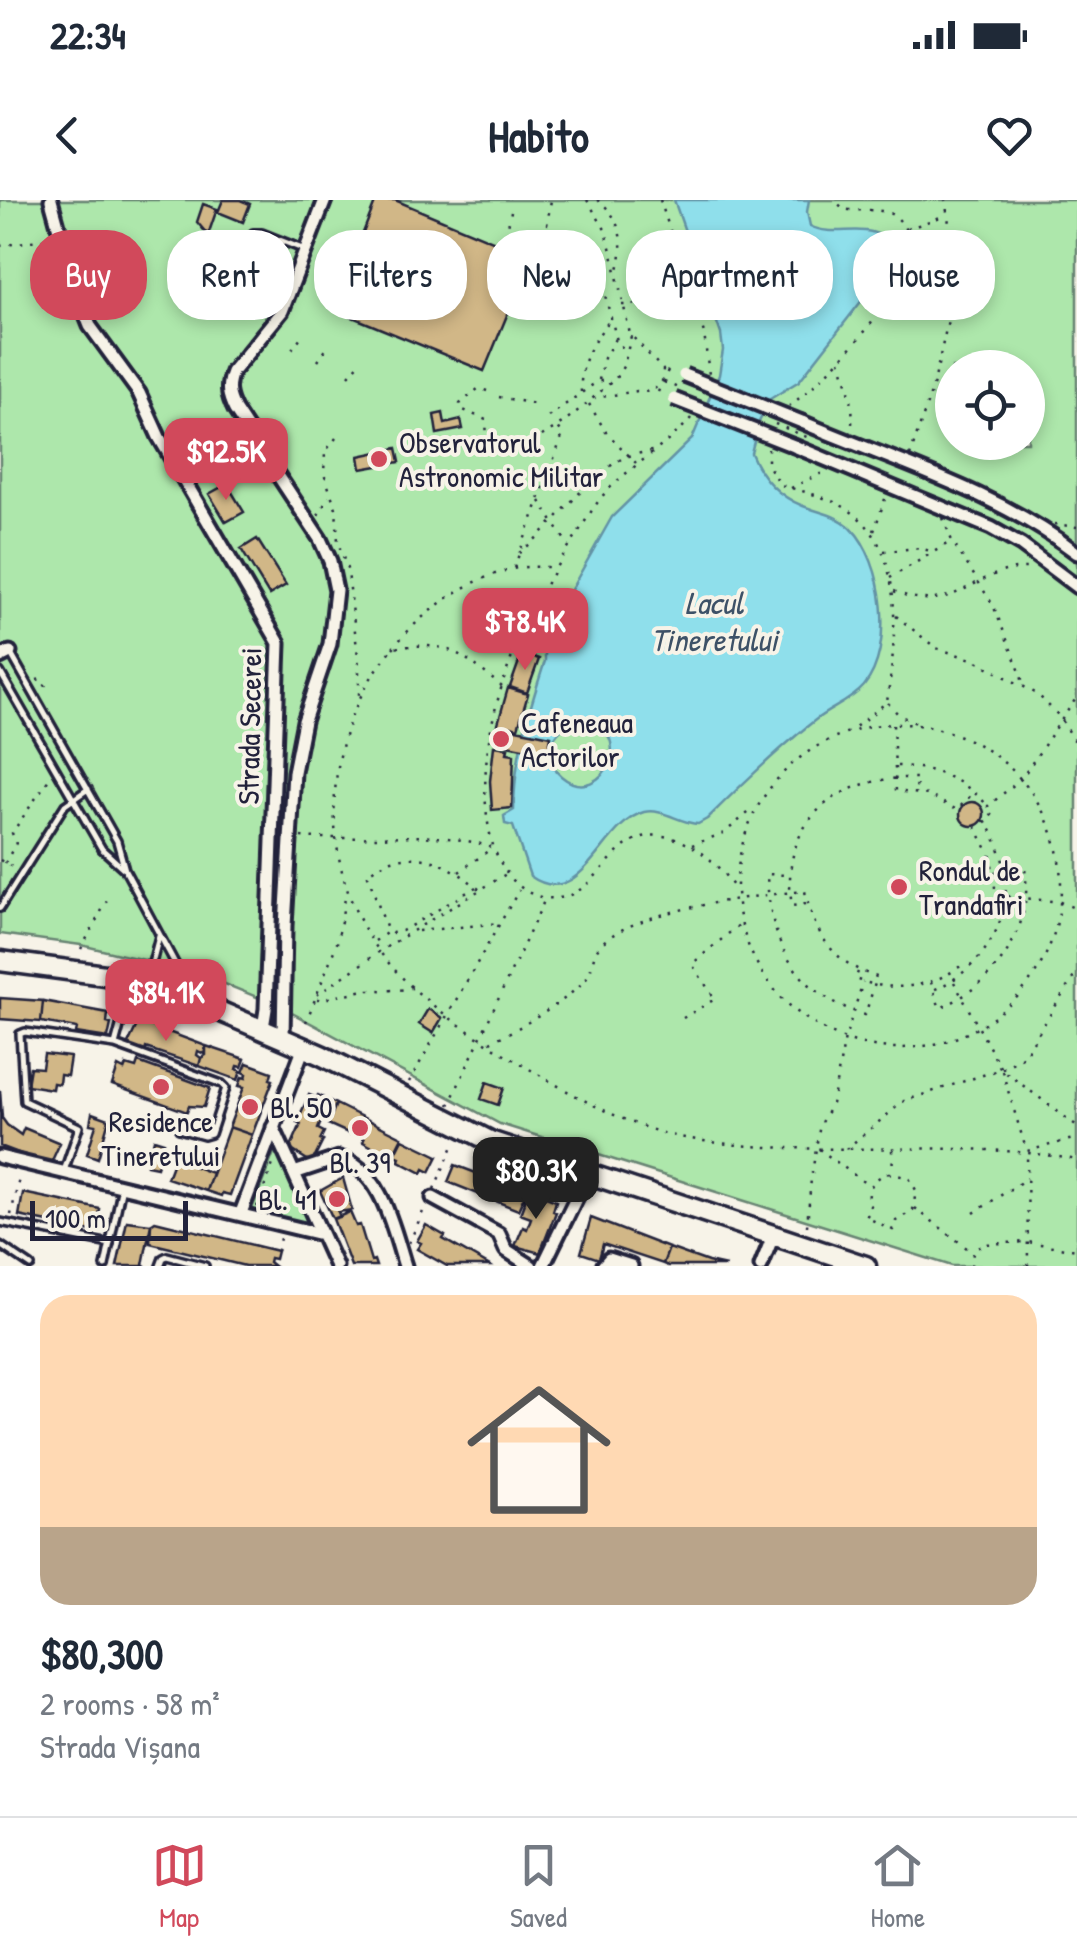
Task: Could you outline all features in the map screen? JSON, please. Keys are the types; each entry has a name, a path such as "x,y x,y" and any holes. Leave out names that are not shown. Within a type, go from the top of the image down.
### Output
{"main road":[{"path":"0,961 70,968 196,1002 283,1037 490,1141 866,1266"}],"street":[{"name":"Strada Secerei","path":"52,200 60,230"},
{"path":"283,1037 289,836 298,745 327,658 336,607 330,560 312,525 235,410 228,392 232,372 282,310 325,200"},
{"name":"Strada Secerei","path":"88,320 139,393 160,437 278,638 262,1028"},
{"path":"684,375 803,436 838,464 1006,536 1077,587"},
{"path":"674,399 803,436 848,440 1030,520 1077,554"},
{"path":"920,498 931,474"},
{"path":"269,913 286,901"},
{"path":"268,950 284,951"},
{"path":"241,1213 304,1047"},
{"path":"273,1126 288,1174 336,1266"},
{"path":"0,1157 321,1234"},
{"path":"288,1174 338,1158 362,1169 376,1186 405,1266"},
{"path":"543,1266 587,1176"},
{"path":"433,1198 498,1234 506,1250 531,1266"},
{"path":"766,1263 773,1236"},
{"path":"603,1266 609,1259 631,1266"}],"lane":[{"path":"294,245 306,250"},
{"path":"244,246 254,256 255,269 245,279 230,278 224,272 223,256 232,247 244,246"},
{"path":"5,655 26,682 88,789 116,841 125,870 196,1002"},
{"path":"0,672 102,849 125,870"},
{"path":"0,908 65,805 88,789"},
{"path":"254,912 269,913"},
{"path":"254,924 269,913"},
{"path":"115,1045 159,933"},
{"path":"64,1172 78,1127 24,1101 20,1036 25,1032 115,1045 226,1088 210,1134 179,1129"},
{"path":"105,1266 122,1186"},
{"path":"0,1222 110,1244"},
{"path":"0,1245 31,1266"},
{"path":"160,1266 162,1258 168,1256 205,1266"}],"path":[{"path":"547,225 551,200"},
{"path":"587,200 606,232 631,336 662,370 662,382 651,392 592,398"},
{"path":"597,200 608,207 621,237 622,256 616,273"},
{"path":"660,200 668,230"},
{"path":"906,465 934,383 958,275 945,200"},
{"path":"511,210 508,226 512,230"},
{"path":"905,230 948,214"},
{"path":"0,246 30,241"},
{"path":"606,271 615,267"},
{"path":"606,296 618,344 628,352"},
{"path":"622,305 626,305"},
{"path":"581,392 591,345 612,318"},
{"path":"700,320 709,375"},
{"path":"486,391 479,388 460,404 461,409 486,420 487,439 498,450 514,450 532,442 614,380 631,336"},
{"path":"292,349 301,337"},
{"path":"598,382 604,358 616,337"},
{"path":"318,361 327,348"},
{"path":"840,358 853,418 848,440"},
{"path":"350,375 360,362"},
{"path":"658,392 669,368"},
{"path":"548,417 598,382 614,380"},
{"path":"499,396 535,404"},
{"path":"590,404 606,432 637,464"},
{"path":"693,415 676,436 604,494 554,567 508,664 492,725 486,814 493,847 508,874 520,888 545,898 568,896 583,888 618,852 644,834 662,834 690,845 713,859 736,890"},
{"path":"775,424 803,436"},
{"path":"514,568 562,434 558,426"},
{"path":"336,438 325,452 324,463 336,508 338,542 348,572 359,666 359,702"},
{"path":"519,553 554,524 577,494 620,459 658,449"},
{"path":"791,488 838,464"},
{"path":"874,535 890,485"},
{"path":"312,525 330,494"},
{"path":"539,500 569,546"},
{"path":"943,507 943,520 952,542 993,606 1022,674 1022,685"},
{"path":"889,579 952,542"},
{"path":"881,551 920,548 932,552"},
{"path":"892,590 926,602 952,595 992,574 1048,563"},
{"path":"554,567 514,568 471,585 432,610 393,648 366,686 350,724 336,779 335,838 346,892 380,951 414,988 488,1044 552,1082 645,1126 680,1137 730,1145 817,1149 1027,1151 1077,1160"},
{"path":"895,615 936,648 976,660 1022,685 1060,717 1077,745"},
{"path":"393,648 436,644 462,655 502,687"},
{"path":"26,682 41,679 49,691"},
{"path":"988,806 1021,779 1077,697"},
{"path":"887,702 899,715 920,725 974,742 1021,779 1038,802 1054,839 1060,870 1060,902 1052,938 1036,972 1012,1002 980,1026 947,1040 885,1047 845,1038 814,1024 780,996 754,960 741,923 736,890 741,846 758,806 784,770 814,747 849,732 893,724 920,725"},
{"path":"893,724 896,791 937,798 957,810 974,792"},
{"path":"895,766 932,770 974,792 994,813 976,828 987,846 996,895 1060,902 1077,909"},
{"path":"6,863 16,843 12,832 56,768"},
{"path":"808,904 792,906 788,875 800,837 824,804 863,782 896,777 917,778 916,792"},
{"path":"690,845 724,833 758,806"},
{"path":"933,990 954,981 979,960 994,938 1004,912 1006,870 1000,846 986,820"},
{"path":"289,836 467,839 493,847"},
{"path":"459,872 493,847"},
{"path":"388,930 370,887 369,871 390,860 416,858 450,865 478,889"},
{"path":"0,860 23,872"},
{"path":"931,982 940,1008 963,997 1002,960 1019,928 1026,898 1025,869 994,872"},
{"path":"374,942 388,930 402,932 508,874"},
{"path":"488,1044 528,1024 588,976 598,948 617,932 644,920 737,897 768,894 789,892 805,891 822,940 833,953 858,971 877,977 865,1015 818,991 790,962 774,932 768,894 767,874 788,875"},
{"path":"408,1083 520,888"},
{"path":"316,997 478,889"},
{"path":"306,1022 337,942 346,892"},
{"path":"81,949 109,897"},
{"path":"448,1105 545,898"},
{"path":"92,914 98,917"},
{"path":"413,931 501,922"},
{"path":"682,1018 715,998 692,964 741,923"},
{"path":"858,971 855,978 863,982 904,986 931,982 959,968 962,974"},
{"path":"845,1150 904,1102 1001,1069 1029,1051 1077,972"},
{"path":"954,981 1001,1069 1027,1151 1028,1266"},
{"path":"807,1226 820,1124 832,1104 845,1038 863,982"},
{"path":"316,997 414,988"},
{"path":"1001,1069 1077,1126"},
{"path":"1027,1151 1077,1138"},
{"path":"817,1149 870,1187"},
{"path":"892,1150 893,1173"},
{"path":"257,1207 275,1159 288,1174"},
{"path":"8,1224 23,1162"},
{"path":"893,1173 903,1175 913,1184 917,1197 914,1207 908,1216 896,1222 893,1230 866,1218 870,1187 877,1178 893,1173"},
{"path":"974,1213 1028,1178"},
{"path":"914,1207 973,1253"},
{"path":"278,1251 284,1224"},
{"path":"972,1266 973,1253 982,1244 1028,1242 1077,1250"}],"green space":[{"path":"0,200 1077,200 1077,1266 952,1266 500,1124 262,997 215,980 216,977 81,945 0,934"},
{"path":"275,1150 309,1224 252,1209"}],"water":[{"name":"Lacul Tineretului","path":"674,200 809,200 810,226 824,230 685,230"},
{"name":"Lacul Tineretului","path":"833,231 853,231 853,312 799,381 770,399 751,453 765,478 778,491 794,502 840,520 862,543 878,583 882,606 880,650 874,670 858,692 800,732 707,819 698,824 658,812 644,812 629,819 578,875 564,883 548,884 530,876 513,826 505,824 504,816 514,810 520,753 545,650 564,602 612,517 692,439 719,375 723,350 716,320 833,320","holes":["576,721 596,725 608,735 612,748 609,762 591,783 577,784 554,769 550,761 551,744 568,725"]}],"building":[{"path":"223,200 250,204 243,222 218,212"},
{"path":"376,200 395,200 467,230 364,230"},
{"path":"203,204 217,209 210,230 204,230 197,222"},
{"path":"467,230 487,239 487,320 505,320 484,371 360,320 467,320"},
{"path":"443,413 445,424 461,420 463,429 437,434 434,415"},
{"path":"197,431 215,463 198,473 179,442"},
{"name":"Observatorul Astronomic Militar","path":"397,448 400,462 361,469 359,456"},
{"path":"227,484 244,512 226,522 209,494"},
{"path":"257,539 286,585 269,595 241,549"},
{"path":"522,653 539,659 527,693 510,687"},
{"path":"508,688 528,694 518,728 511,726 509,730 497,727"},
{"path":"511,728 551,736 548,753 507,745"},
{"path":"494,746 508,748 507,753 514,754 512,808 492,810"},
{"path":"972,802 984,814 972,826 960,814"},
{"path":"0,998 43,1001 41,1022 0,1019"},
{"path":"43,1001 108,1013 108,1038 41,1022"},
{"path":"428,1009 442,1018 433,1033 419,1024"},
{"path":"139,1021 206,1046 204,1054 198,1051 199,1066 146,1048 145,1052 127,1046"},
{"path":"206,1046 245,1059 237,1069 241,1071 238,1080 199,1066"},
{"path":"44,1054 70,1057 67,1076 60,1075 59,1084 53,1083 52,1089 27,1085 30,1067 42,1068"},
{"name":"Residence Tineretului","path":"138,1062 210,1088 204,1107 189,1106 187,1112 112,1085 118,1067 136,1068"},
{"name":"Bl. 50","path":"247,1063 272,1072 273,1080 252,1135 229,1127 244,1087 239,1086 242,1077 246,1078 243,1072"},
{"path":"487,1082 504,1088 498,1105 481,1099"},
{"path":"0,1090 2,1118 7,1125 21,1135 24,1128 60,1143 50,1165 0,1146"},
{"path":"309,1095 336,1104 329,1119 323,1117 318,1129 324,1132 320,1140 323,1141 312,1163 290,1149"},
{"name":"Bl. 39","path":"336,1104 402,1137 394,1153 388,1150 386,1154 363,1142 360,1135 328,1124"},
{"path":"92,1113 109,1119 98,1158 87,1154 96,1125 90,1124"},
{"path":"229,1127 252,1135 230,1195 221,1196 206,1191"},
{"path":"154,1139 164,1142 157,1167 147,1165"},
{"path":"403,1139 438,1156 430,1172 424,1169 422,1173 399,1161 400,1157 395,1155"},
{"path":"174,1159 212,1173 206,1191 167,1178"},
{"path":"455,1165 526,1192 518,1210 448,1182"},
{"name":"Bl. 41","path":"343,1178 352,1210 338,1212 340,1217 333,1219 320,1191"},
{"path":"529,1190 556,1201 556,1212 540,1253 515,1246 531,1218 520,1214"},
{"path":"23,1193 100,1209 96,1232 19,1216"},
{"path":"350,1212 356,1226 360,1225 376,1266 351,1266 333,1219"},
{"path":"591,1218 669,1248 663,1264 603,1244 599,1259 581,1253"},
{"path":"127,1221 151,1224 143,1265 146,1266 117,1266"},
{"path":"155,1221 277,1251 275,1259 270,1258 269,1262 274,1266 245,1266 150,1243 151,1224"},
{"path":"426,1225 490,1266 447,1266 417,1249"},
{"path":"669,1248 726,1266 668,1266 663,1264"}],"place":[{"name":"Observatorul Astronomic Militar","path":"379,459"},
{"name":"Cafeneaua Actorilor","path":"501,739"},
{"name":"Rondul de Trandafiri","path":"899,887"},
{"name":"Residence Tineretului","path":"161,1087"},
{"name":"Bl. 50","path":"250,1107"},
{"name":"Bl. 39","path":"360,1128"},
{"name":"Bl. 41","path":"337,1199"}]}
